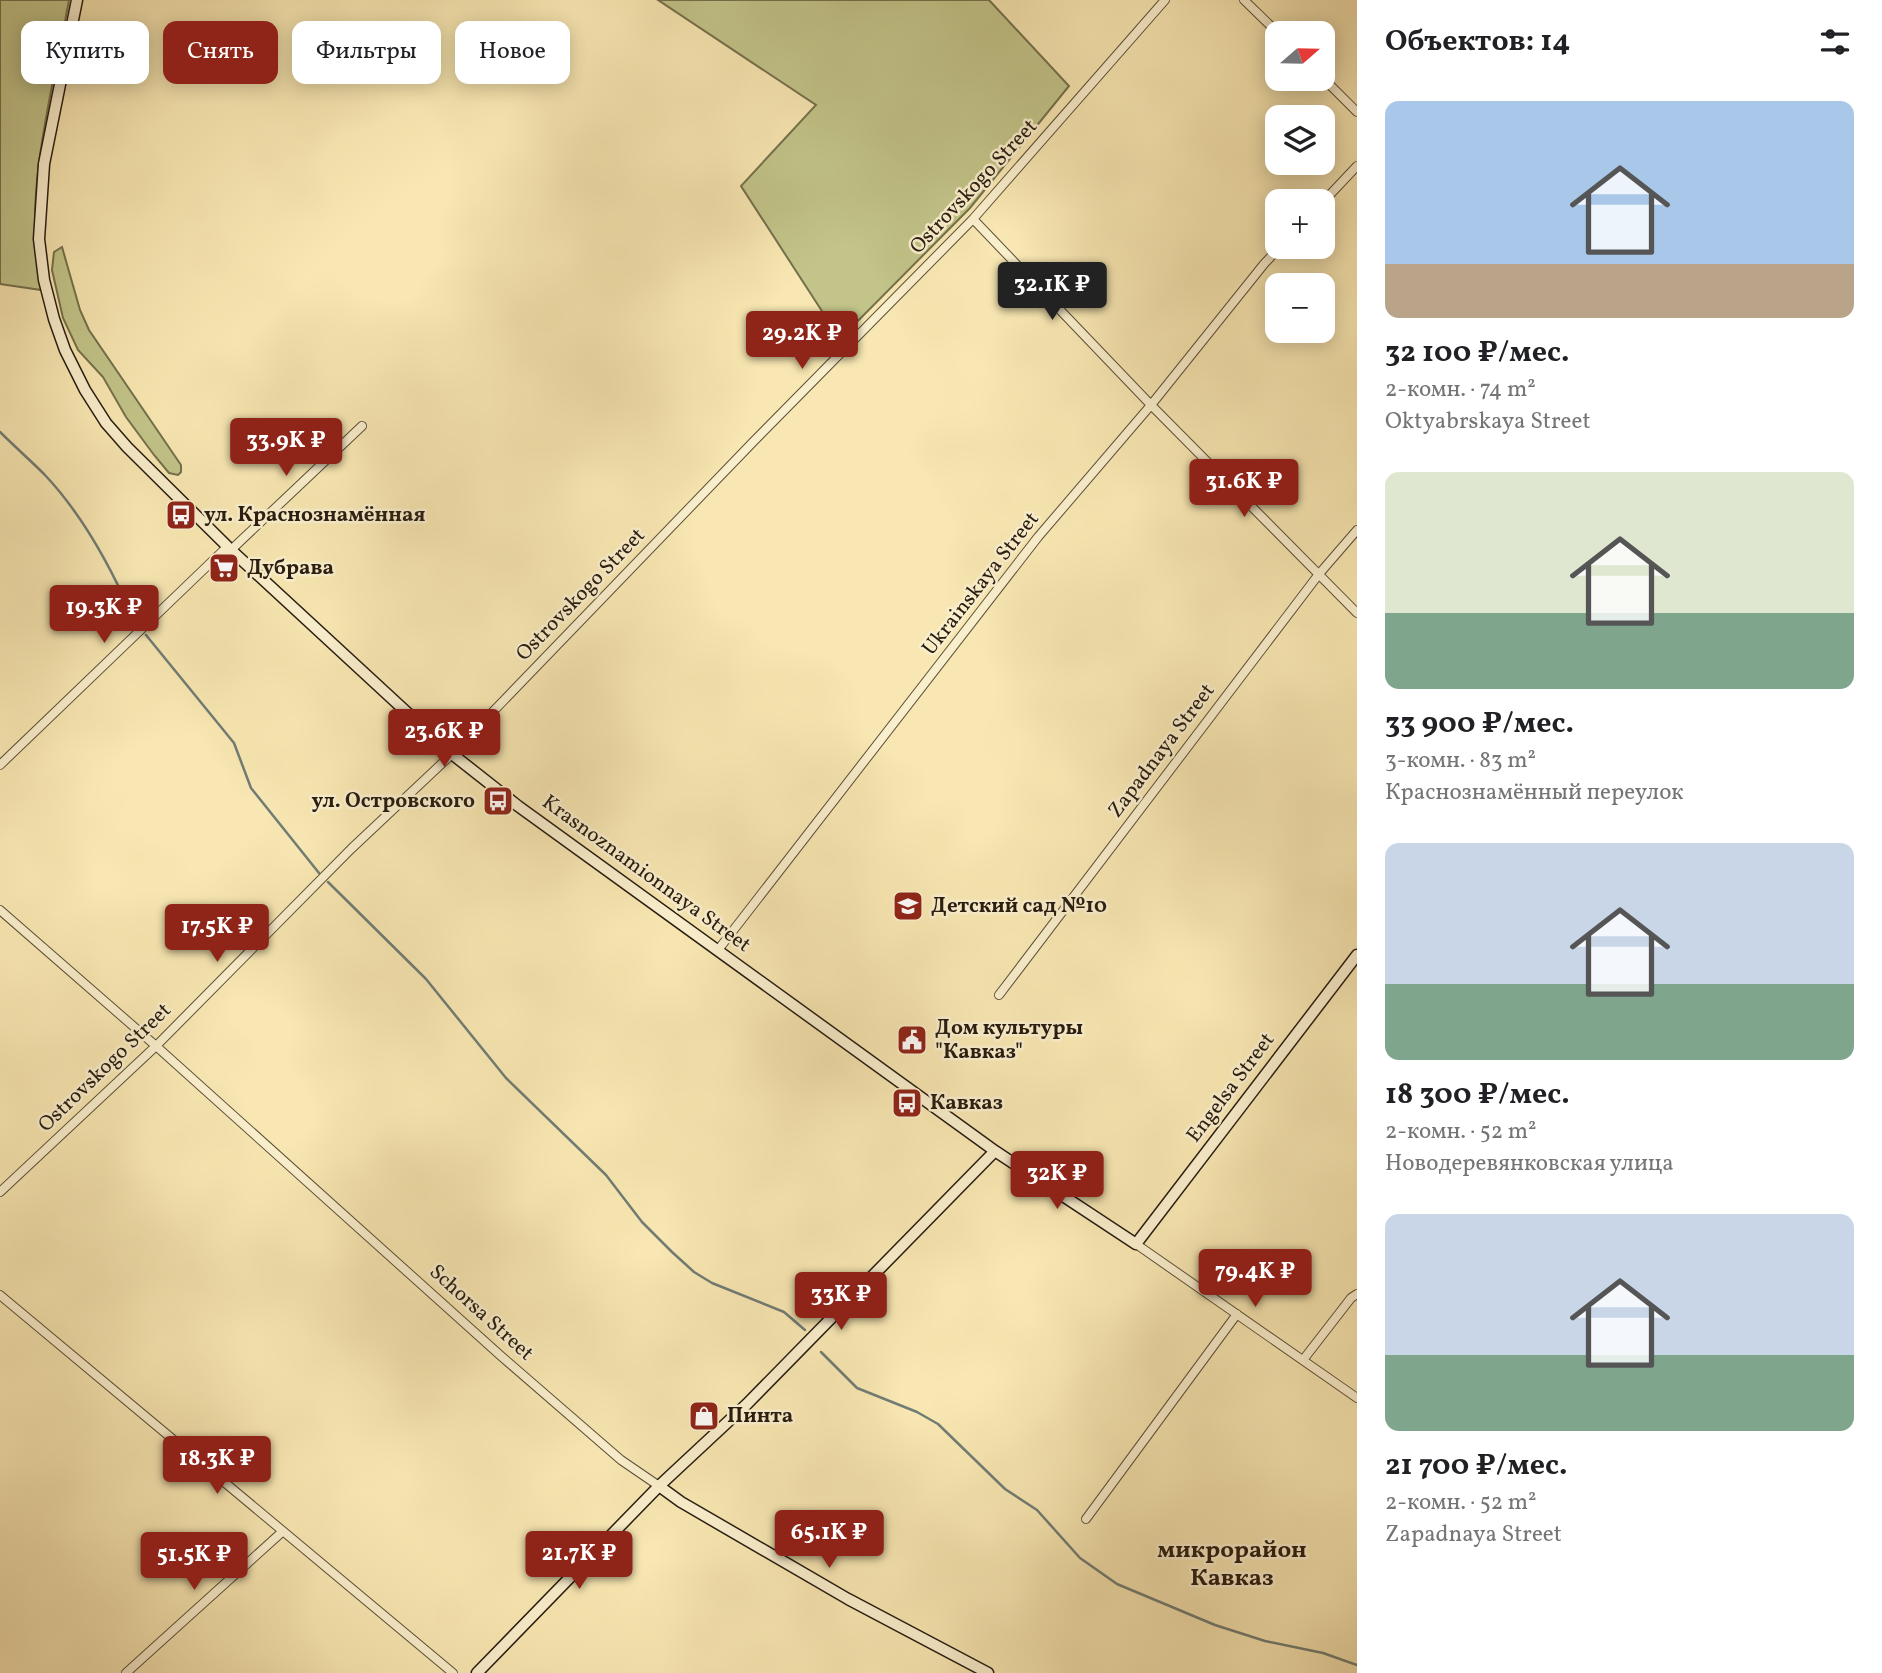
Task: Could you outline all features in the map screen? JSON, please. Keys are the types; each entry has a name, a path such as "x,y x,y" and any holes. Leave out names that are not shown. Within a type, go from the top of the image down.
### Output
{"main road":[{"name":"Krasnoznamionnaya Street","path":"77,0 44,164 39,218 41,260 49,299 65,351 98,412 127,447 229,548 452,754 509,800 995,1151 1136,1244"},
{"name":"Engelsa Street","path":"1136,1244 1357,955"},
{"path":"477,1673 659,1486 742,1409 995,1151"},
{"name":"Schorsa Street","path":"659,1486 681,1502 848,1600 988,1673"}],"street":[{"name":"Ostrovskogo Street","path":"0,1192 156,1046 351,849 452,754 973,219 1165,0"},
{"path":"1244,0 1266,21"},
{"path":"1335,90 1357,112"},
{"path":"1335,189 1357,166"},
{"path":"973,219 1151,405 1357,613"},
{"name":"Ukrainskaya Street","path":"718,950 1038,537 1151,405 1269,259"},
{"path":"0,765 362,426"},
{"name":"Zapadnaya Street","path":"999,995 1319,574 1357,530"},
{"name":"Schorsa Street","path":"0,910 156,1046 510,1365 621,1460 659,1486"},
{"name":"Krasnoznamionnaya Street","path":"1136,1244 1357,1398"},
{"path":"1303,1360 1351,1298 1357,1294"},
{"path":"0,1295 453,1673"},
{"path":"1086,1519 1237,1314"},
{"path":"126,1673 282,1532"}],"green space":[{"path":"0,0 69,0 65,21 21,21 21,84 53,84 37,181 36,254 41,290 0,284"},
{"path":"658,0 989,0 1069,86 970,208 840,339 741,186 816,105"},
{"path":"62,247 80,310 89,330 181,465 178,475 169,473 154,455 126,417 103,377 78,350 63,318 52,270 54,252"}],"waterway":[{"path":"0,432 44,474 71,506 105,561 133,618"},
{"path":"146,635 234,743 251,788 319,873"},
{"path":"328,882 426,979 506,1078 606,1175 642,1222 672,1252 694,1272 712,1283 784,1312 805,1330"},
{"path":"821,1352 857,1388 917,1412 938,1424 1005,1489 1037,1510 1080,1558 1117,1584 1215,1625 1265,1641 1323,1653 1357,1665"}],"place":[{"name":"ул. Краснознамённая","path":"181,515"},
{"name":"Дубрава","path":"224,568"},
{"name":"ул. Островского","path":"498,801"},
{"name":"Детский сад №10","path":"908,906"},
{"name":"Дом культуры \"Кавказ\"","path":"912,1040"},
{"name":"Кавказ","path":"907,1103"},
{"name":"Пинта","path":"704,1416"}],"district":[{"name":"микрорайон Кавказ","path":"1232,1565"}]}
